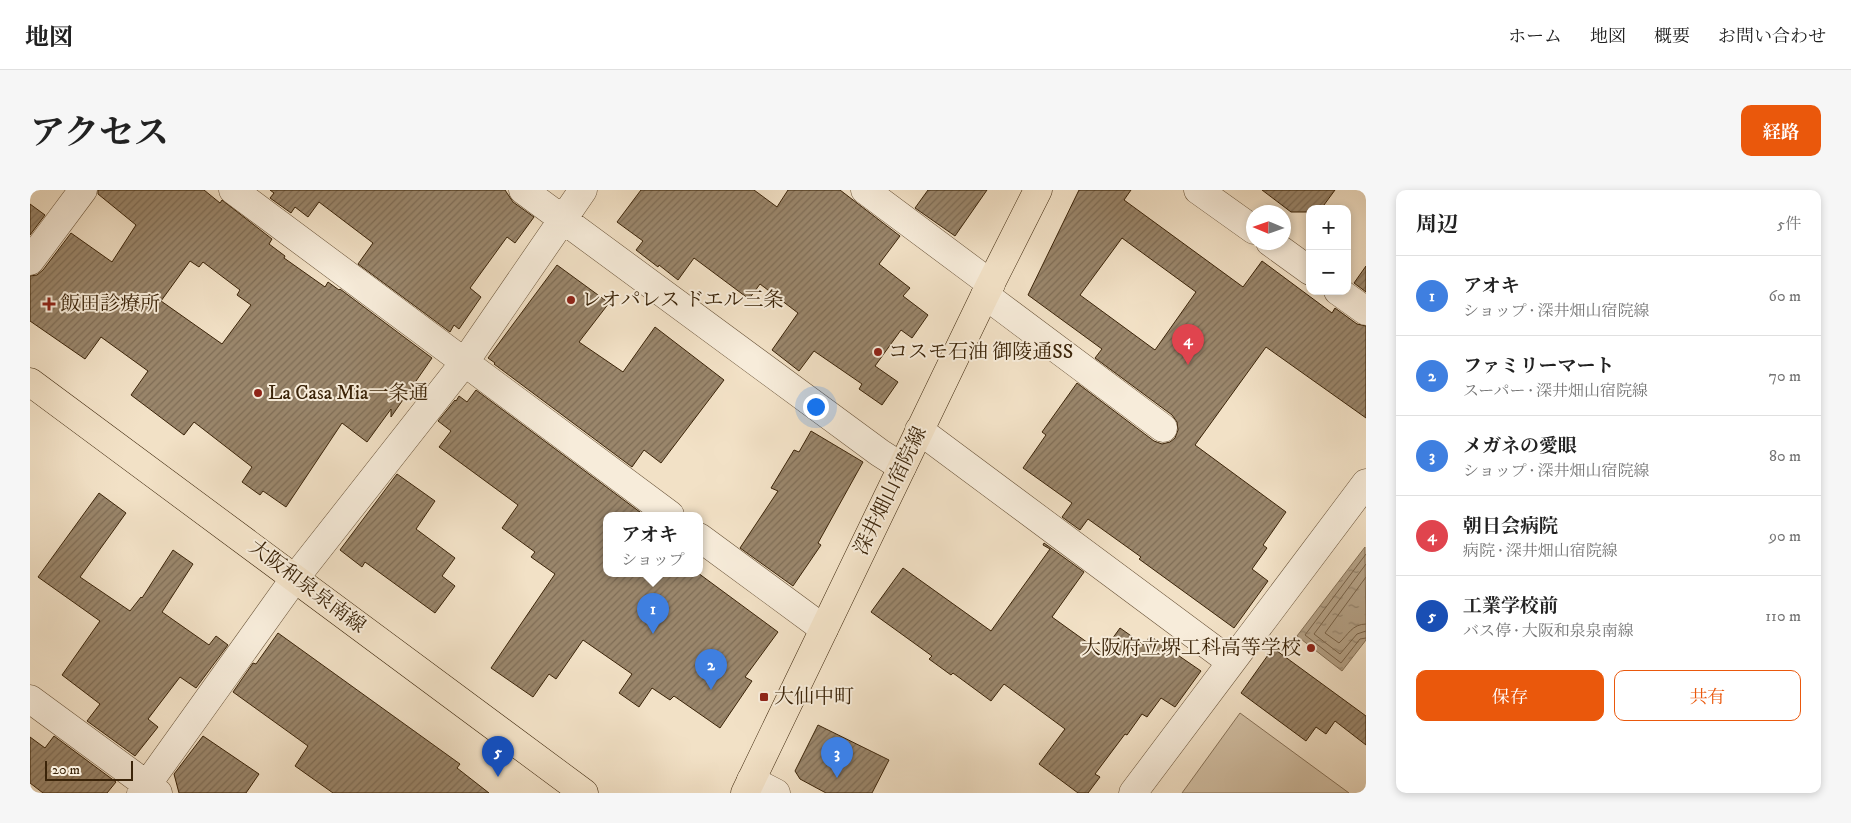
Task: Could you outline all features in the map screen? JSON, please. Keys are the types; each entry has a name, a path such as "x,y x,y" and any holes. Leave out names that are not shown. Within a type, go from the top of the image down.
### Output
{"main road":[{"name":"深井畑山宿院線","path":"748,786 919,430 1038,190"},
{"name":"大阪和泉泉南線","path":"30,382 584,793"}],"street":[{"path":"30,261 83,190"},
{"path":"233,190 666,512"},
{"path":"523,190 872,448 902,467"},
{"path":"30,699 148,790 295,578 464,363 583,190"},
{"path":"865,190 1163,428"},
{"path":"1198,190 1246,224"},
{"path":"1281,250 1306,268"},
{"path":"1344,295 1366,311"},
{"path":"919,430 1232,662"},
{"path":"1133,793 1366,483"},
{"path":"703,540 824,629"},
{"path":"748,786 776,793"}],"shaded area":[{"path":"1240,713 1349,793 1182,793"}],"water":[{"path":"1365,547 1366,640 1342,671 1297,636"}],"building":[{"path":"98,190 204,190 220,203 222,200 272,239 269,244 285,256 284,258 325,287 328,282 340,289 432,358 391,417 391,409 367,442 342,423 286,507 263,491 260,495 242,482 252,467 194,422 184,435 131,395 148,371 101,337 85,359 30,321 30,276 37,275 43,270 71,233 112,262 136,225 98,194","holes":["190,261 199,267 203,262 240,290 237,295 251,305 222,344 161,301"]},
{"path":"270,190 505,190 513,202 534,217 515,243 507,237 470,288 481,297 459,329 454,325 450,332 358,264 373,243 319,202 308,217 295,207 291,213 270,198 274,193"},
{"path":"641,190 754,190 777,207 788,190 840,190 900,236 879,264 910,288 903,296 928,315 912,338 901,330 875,366 898,382 882,405 859,389 862,384 814,351 799,371 772,350 798,313 760,284 749,299 694,258 678,280 636,250 643,241 617,222"},
{"path":"928,190 987,190 955,236 915,208"},
{"path":"1079,190 1131,190 1124,200 1243,287 1262,261 1332,313 1335,308 1357,324 1366,326 1366,418 1266,347 1195,445 1286,512 1263,545 1267,548 1252,569 1268,581 1234,628 1139,559 1141,557 1088,519 1080,530 1062,517 1072,503 1023,468 1046,435 1042,432 1077,383 1154,441 1162,444 1170,442 1175,438 1178,430 1177,422 1172,415 1095,358 1102,349 1028,295","holes":["1122,238 1196,292 1155,350 1080,295"]},
{"path":"1262,190 1335,190 1324,205 1306,205 1306,212 1291,212 1291,205 1282,205"},
{"path":"30,204 45,215 30,235"},
{"path":"557,265 609,303 579,342 623,372 655,327 724,380 661,463 644,450 632,467 488,358"},
{"path":"1366,266 1366,292 1354,283"},
{"path":"476,390 640,512 603,512 603,577 703,577 778,632 745,677 752,681 720,728 674,696 670,700 652,688 639,707 619,693 632,674 583,640 556,679 549,674 533,697 491,668 555,574 531,557 535,552 502,528 518,505 439,447 451,431 438,421 459,396 467,402"},
{"path":"811,431 863,462 818,543 821,545 793,586 740,548 778,491 771,488 794,450 799,452"},
{"path":"397,474 435,501 416,529 455,558 442,576 455,586 435,613 365,562 362,567 340,550"},
{"path":"99,493 126,513 80,577 130,611 142,598 173,550 193,564 162,612 209,645 216,636 228,645 196,688 180,677 148,719 158,727 135,756 87,721 100,704 62,675 100,621 38,577"},
{"path":"1044,543 1084,572 1052,617 1102,653 1120,628 1144,645 1150,636 1201,671 1175,707 1161,698 1147,717 1142,714 1095,774 1100,777 1088,793 1078,793 1039,764 1065,729 1004,684 991,701 953,673 951,675 929,659 932,656 871,612 903,568 991,631 1050,549 1043,545"},
{"path":"278,633 460,764 457,768 489,793 333,793 295,766 308,746 233,692 253,663 256,664"},
{"path":"1273,648 1366,716 1366,745 1335,721 1326,734 1316,727 1306,741 1241,693"},
{"path":"818,725 889,760 872,793 826,793 800,779 795,771"},
{"path":"54,736 116,782 107,793 43,793 30,783 30,737 45,748"},
{"path":"203,736 259,774 246,793 179,793 174,774"}],"place":[{"name":"レオパレス ドエル三条","path":"571,300"},
{"name":"飯田診療所","path":"49,304"},
{"name":"コスモ石油 御陵通SS","path":"878,352"},
{"name":"朝日会病院","path":"1188,365"},
{"name":"La Casa Mia一条通","path":"258,393"},
{"name":"アオキ","path":"653,634"},
{"name":"大阪府立堺工科高等学校","path":"1311,648"},
{"name":"ファミリーマート","path":"711,690"},
{"name":"大仙中町","path":"764,697"},
{"name":"工業学校前","path":"498,777"},
{"name":"メガネの愛眼","path":"837,778"}]}
